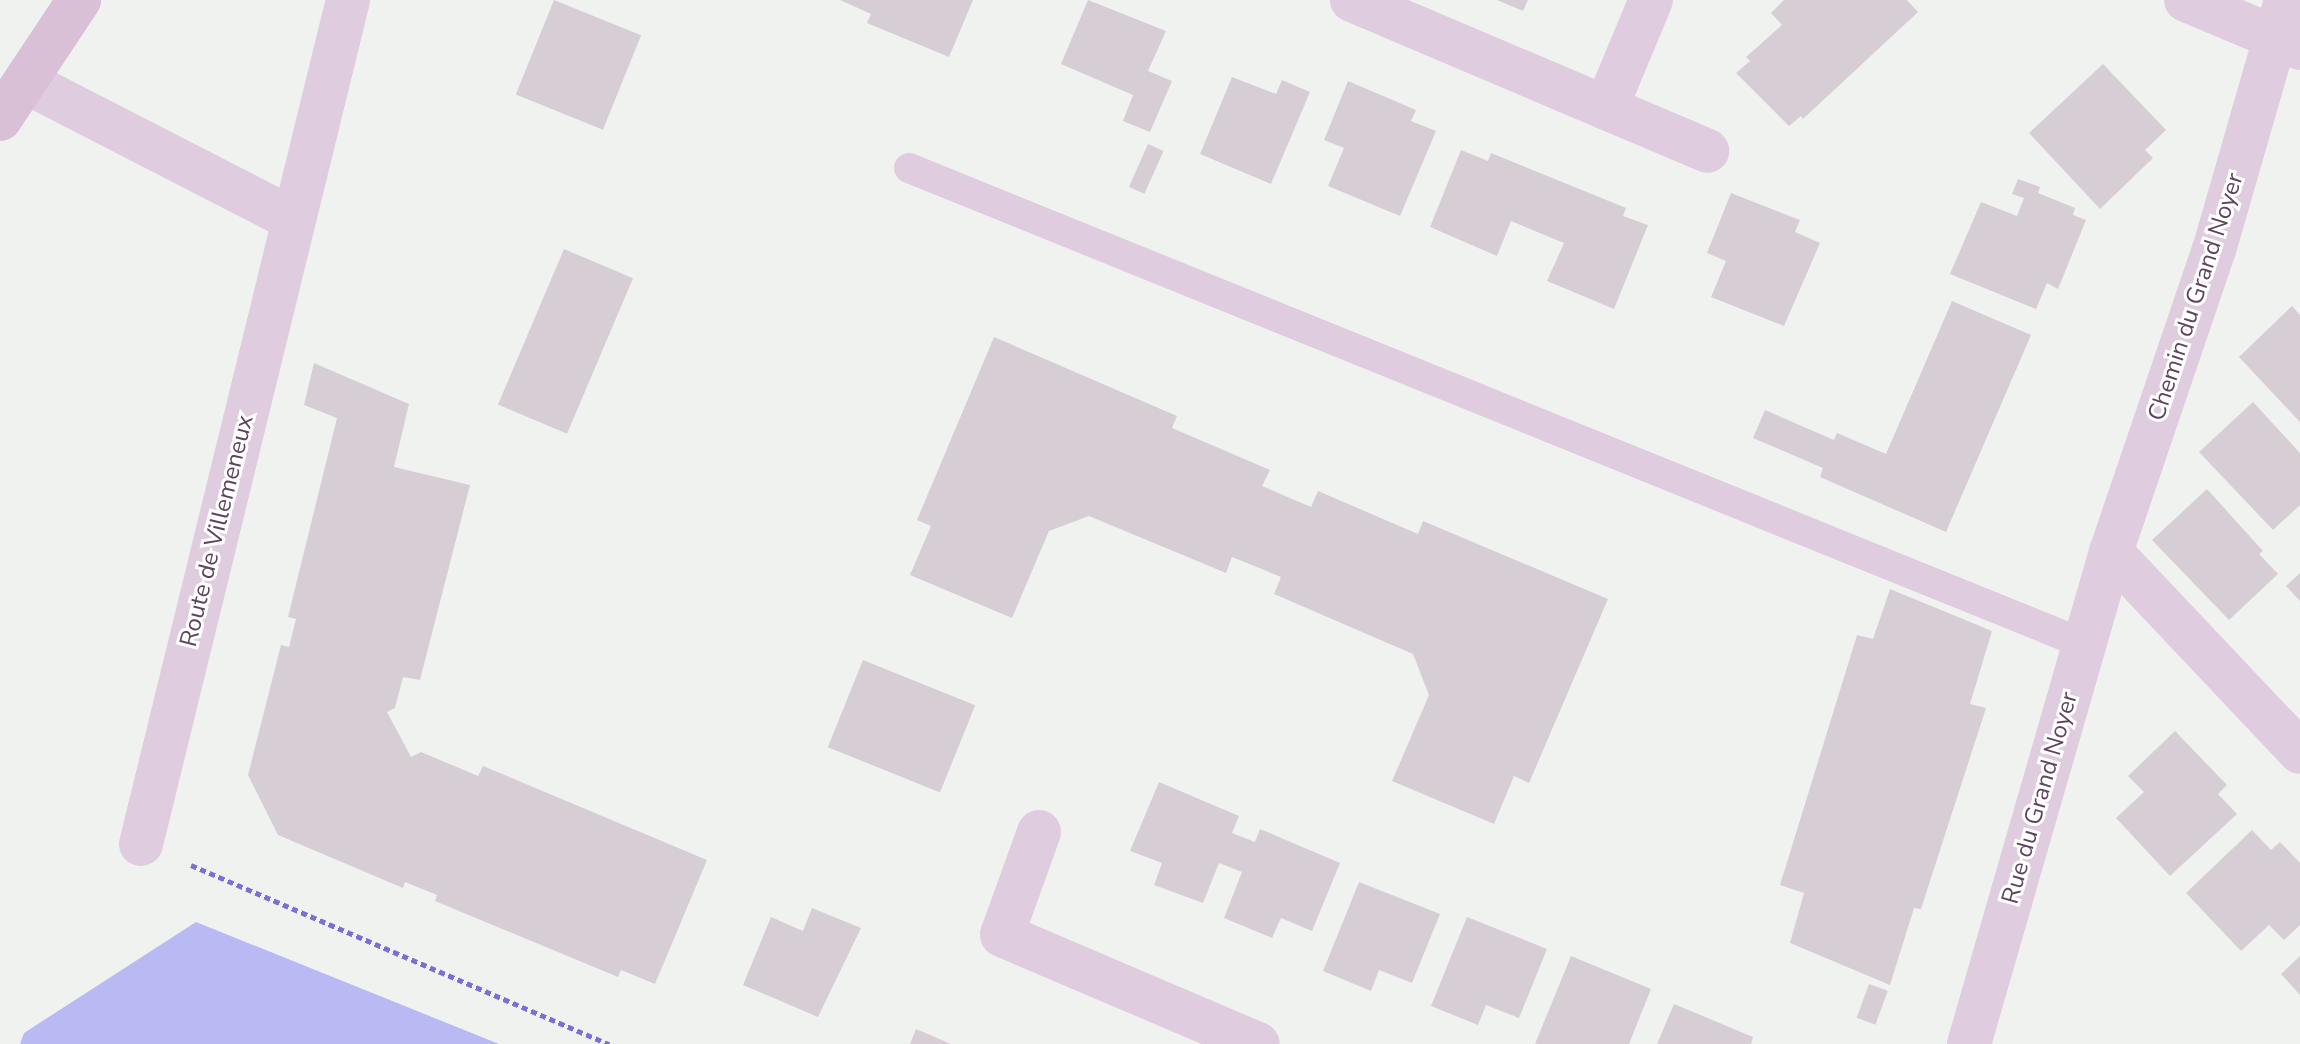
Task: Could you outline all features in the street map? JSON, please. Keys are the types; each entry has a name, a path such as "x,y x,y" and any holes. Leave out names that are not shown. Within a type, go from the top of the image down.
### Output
{"main road":[{"path":"0,119 79,0"}],"street":[{"name":"Route de Villemeneux","path":"141,844 348,0"},
{"path":"1352,0 1707,151"},
{"path":"1606,108 1651,0"},
{"path":"2186,0 2287,29"},
{"name":"Chemin du Grand Noyer","path":"2111,552 2287,29"},
{"path":"26,82 293,219"},
{"path":"2111,552 2300,752"},
{"name":"Rue du Grand Noyer","path":"1969,1044 2111,552"},
{"path":"1039,832 1002,935 1258,1044"}],"lane":[{"path":"909,168 2084,644"}],"path":[{"path":"141,844 609,1044"}],"shaded area":[{"path":"196,922 499,1044 20,1044 24,1033"}],"building":[{"path":"554,0 641,35 603,130 516,95"},
{"path":"840,0 973,0 949,57 867,23 871,14"},
{"path":"1088,0 1166,31 1148,71 1172,81 1150,132 1123,121 1133,95 1061,64"},
{"path":"1497,0 1528,0 1523,11"},
{"path":"1784,0 1907,0 1918,12 1803,119 1801,116 1789,126 1736,73 1750,61 1746,57 1782,25 1771,13"},
{"path":"2103,64 2166,130 2145,150 2153,158 2100,209 2029,133"},
{"path":"1232,77 1276,94 1282,80 1310,92 1271,184 1200,154"},
{"path":"1348,81 1416,110 1411,121 1436,131 1400,216 1328,186 1344,148 1324,140"},
{"path":"1148,144 1164,151 1144,194 1129,187"},
{"path":"1461,150 1488,161 1491,153 1626,208 1623,216 1648,225 1614,309 1547,281 1564,243 1511,221 1497,256 1430,227"},
{"path":"2018,179 2040,187 2038,193 2075,208 2073,215 2086,220 2058,289 2047,283 2036,309 1950,274 1981,202 2017,216 2024,198 2012,194"},
{"path":"1731,193 1800,220 1795,232 1820,243 1784,326 1711,297 1726,261 1707,253"},
{"path":"564,249 633,278 567,434 498,405"},
{"path":"1952,301 2031,335 1946,532 1820,477 1823,468 1753,438 1765,410 1834,440 1837,433 1886,454"},
{"path":"2292,306 2300,315 2300,422 2239,357"},
{"path":"994,337 1177,416 1172,428 1270,470 1262,486 1311,507 1318,491 1418,534 1423,521 1608,599 1529,783 1514,776 1494,824 1392,781 1429,695 1413,654 1274,594 1281,577 1232,557 1226,573 1089,516 1049,531 1012,618 910,575 931,526 917,520"},
{"path":"314,363 409,404 394,467 470,485 420,680 403,677 395,708 387,712 411,757 421,752 478,776 483,766 707,860 655,984 621,970 618,977 435,901 437,895 405,882 403,888 278,835 248,775 281,645 289,647 296,619 288,617 337,418 304,405"},
{"path":"2253,402 2300,453 2300,505 2273,530 2199,452"},
{"path":"2207,489 2263,551 2259,554 2278,574 2229,620 2152,540"},
{"path":"2300,573 2300,601 2286,586"},
{"path":"1890,589 1992,631 1970,704 1986,708 1921,909 1914,908 1890,985 1790,943 1804,893 1780,885 1857,635 1873,639"},
{"path":"863,660 975,705 940,792 828,747"},
{"path":"2175,731 2227,785 2218,794 2237,814 2170,876 2116,818 2144,792 2128,776"},
{"path":"1159,782 1239,816 1232,833 1255,842 1260,829 1340,863 1312,931 1281,918 1272,938 1224,918 1242,872 1219,863 1203,903 1154,885 1162,863 1130,851"},
{"path":"2252,830 2271,850 2280,842 2300,863 2300,925 2284,940 2269,925 2241,951 2186,893"},
{"path":"1359,882 1440,914 1412,983 1379,970 1371,991 1323,971"},
{"path":"812,908 861,928 818,1017 743,985 771,917 803,931"},
{"path":"1467,917 1547,949 1519,1018 1486,1005 1478,1025 1431,1006"},
{"path":"1571,956 1651,989 1629,1044 1535,1044"},
{"path":"2300,956 2300,995 2281,974"},
{"path":"1869,984 1888,991 1875,1025 1857,1018"},
{"path":"1674,1004 1753,1037 1751,1044 1657,1044"},
{"path":"916,1029 951,1044 910,1044"}]}
